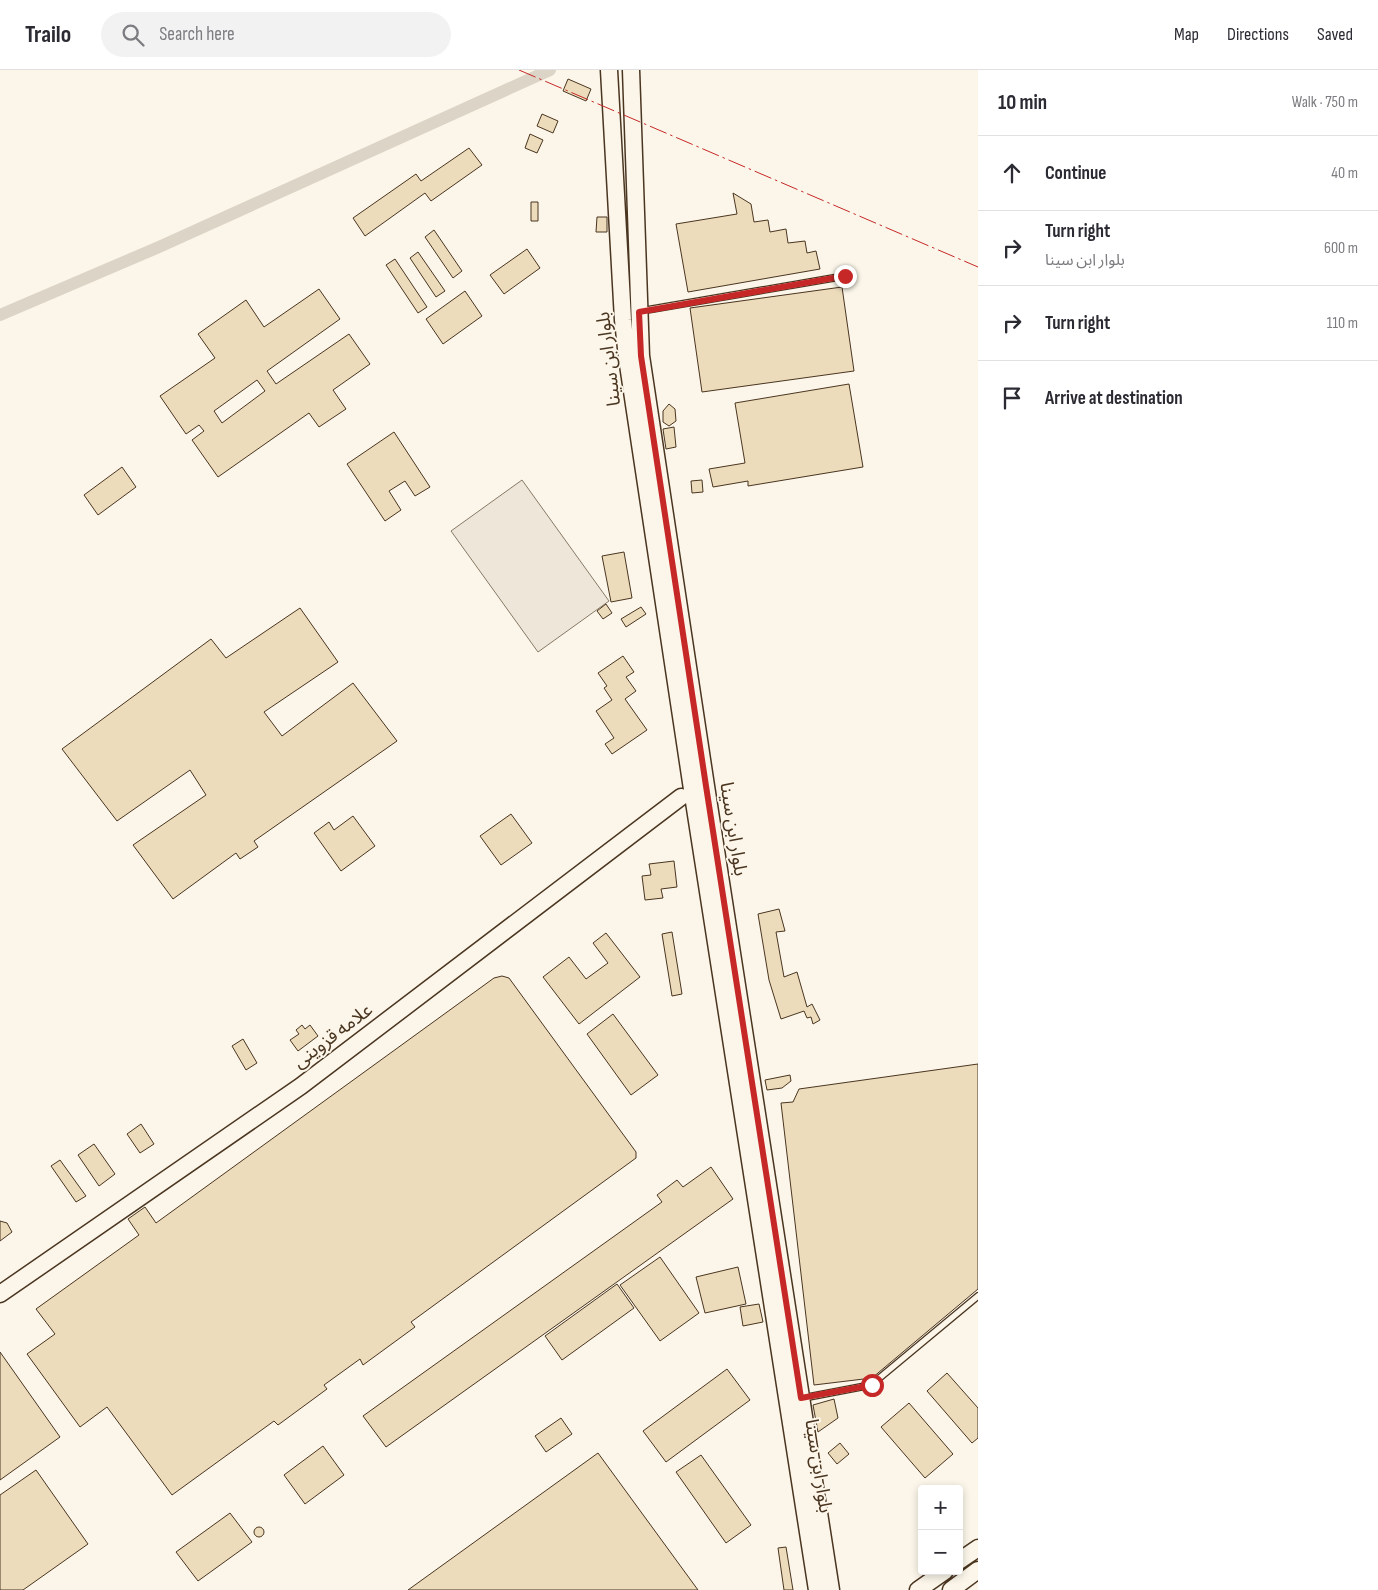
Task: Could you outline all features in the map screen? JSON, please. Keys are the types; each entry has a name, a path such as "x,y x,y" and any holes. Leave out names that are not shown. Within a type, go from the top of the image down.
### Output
{"street":[{"name":"بلوار ابن سینا","path":"609,70 623,320 627,358 816,1590"},
{"name":"بلوار ابن سینا","path":"631,70 639,312 643,366 707,796 831,1590"},
{"name":"علامه قزوینی","path":"0,1294 301,1086 682,797"},
{"path":"963,1558 978,1548"},
{"path":"950,1590 978,1570"},
{"path":"918,1590 939,1575"}],"lane":[{"path":"639,312 845,276"},
{"path":"801,1398 872,1385 978,1296"}],"shaded area":[{"path":"522,480 609,601 538,652 451,531"}],"building":[{"path":"568,79 591,89 586,101 563,91"},
{"path":"542,114 558,121 553,133 537,126"},
{"path":"530,134 543,140 537,153 525,148"},
{"path":"469,148 482,165 431,201 425,193 365,236 353,218 416,174 421,181"},
{"path":"733,193 751,204 754,222 768,220 770,232 786,229 788,243 805,241 807,253 816,251 820,269 688,292 676,224 737,214"},
{"path":"531,202 538,202 538,221 531,221"},
{"path":"597,217 607,217 607,232 596,232"},
{"path":"434,230 462,271 453,278 425,237"},
{"path":"527,249 540,268 504,294 490,275"},
{"path":"418,252 445,291 436,297 410,258"},
{"path":"395,259 427,307 418,313 386,265"},
{"path":"842,287 854,371 702,392 690,308"},
{"path":"319,289 340,319 267,371 276,384 349,334 370,364 333,390 346,409 319,427 309,413 218,477 192,440 204,431 199,425 186,434 160,396 215,358 198,334 246,300 264,327","holes":["257,380 265,391 222,423 214,411"]},
{"path":"465,291 482,316 443,344 426,319"},
{"path":"849,384 863,467 748,486 748,481 713,487 709,469 745,463 735,403"},
{"path":"669,404 675,409 676,421 669,426 663,422 663,411"},
{"path":"674,427 676,447 666,449 663,429"},
{"path":"394,432 430,487 415,496 405,481 389,491 401,510 385,521 347,464"},
{"path":"122,467 136,487 98,515 84,495"},
{"path":"702,480 703,492 692,493 691,481"},
{"path":"624,552 632,598 611,602 602,556"},
{"path":"606,604 612,613 603,619 597,611"},
{"path":"641,607 646,614 626,627 621,619"},
{"path":"300,608 338,662 264,712 282,736 353,683 397,741 254,841 258,847 240,859 236,853 173,899 133,845 206,795 190,770 117,821 62,749 211,639 226,658"},
{"path":"623,656 634,672 626,677 636,691 625,699 647,730 612,754 605,744 614,738 596,711 612,700 604,688 607,686 598,673"},
{"path":"511,814 532,843 501,865 480,836"},
{"path":"353,816 375,846 341,871 314,833 329,822 334,830"},
{"path":"674,861 677,887 661,889 663,898 645,900 642,876 651,875 649,864"},
{"path":"779,909 785,931 776,932 784,977 797,972 807,1007 812,1004 820,1020 813,1024 811,1017 807,1018 804,1011 781,1019 769,980 758,914"},
{"path":"672,932 682,994 672,996 662,934"},
{"path":"606,933 640,977 579,1024 543,977 569,957 586,979 608,963 593,943"},
{"path":"502,976 509,978 636,1152 636,1158 411,1322 415,1327 363,1365 360,1359 324,1385 327,1389 278,1425 274,1421 172,1495 107,1407 80,1427 27,1354 55,1334 36,1309 139,1235 128,1219 145,1207 156,1223 494,978"},
{"path":"613,1014 658,1075 631,1095 587,1034"},
{"path":"302,1025 305,1029 310,1025 318,1036 298,1051 290,1040 299,1034 296,1030"},
{"path":"243,1039 257,1063 246,1070 232,1046"},
{"path":"978,1064 978,1289 872,1378 814,1385 781,1103 793,1102 799,1089"},
{"path":"790,1075 791,1081 782,1088 767,1090 765,1080"},
{"path":"141,1124 154,1144 140,1153 127,1134"},
{"path":"94,1144 115,1174 99,1186 78,1155"},
{"path":"60,1160 86,1196 76,1202 51,1166"},
{"path":"711,1167 733,1199 386,1447 363,1416 662,1202 657,1195 677,1180 683,1187"},
{"path":"0,1221 7,1223 12,1232 0,1241"},
{"path":"660,1257 699,1313 660,1341 620,1285"},
{"path":"738,1267 746,1304 705,1313 696,1277"},
{"path":"617,1284 634,1308 562,1360 545,1336"},
{"path":"759,1304 763,1322 743,1326 740,1307"},
{"path":"0,1352 60,1437 0,1480"},
{"path":"727,1369 750,1400 666,1462 643,1431"},
{"path":"947,1373 978,1408 978,1438 972,1443 927,1391"},
{"path":"834,1399 838,1418 818,1432 813,1405"},
{"path":"909,1403 953,1454 925,1478 881,1427"},
{"path":"561,1418 572,1434 546,1452 535,1436"},
{"path":"840,1443 849,1454 837,1464 828,1453"},
{"path":"323,1446 344,1475 305,1504 284,1475"},
{"path":"598,1453 698,1590 408,1590"},
{"path":"701,1455 751,1525 726,1543 676,1472"},
{"path":"36,1470 88,1544 23,1590 0,1590 0,1495"},
{"path":"230,1513 252,1542 198,1581 176,1552"},
{"path":"257,1527 261,1527 264,1532 263,1536 257,1537 254,1534 254,1530"},
{"path":"786,1547 793,1590 784,1590 778,1548"}],"waterway":[{"path":"0,315 159,247 550,70"}],"power":[{"path":"519,70 978,267"}],"route":[{"path":"845,276 639,312 641,356 801,1398 872,1385"}]}
